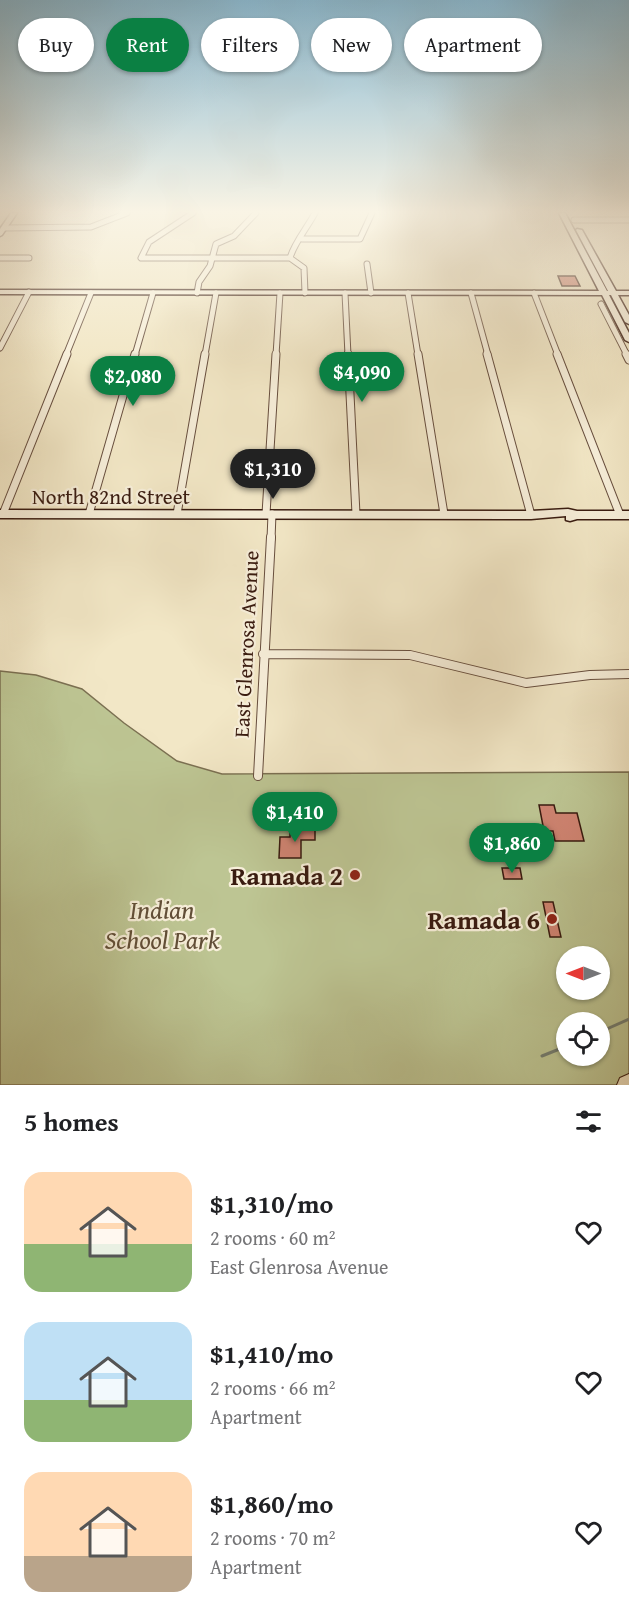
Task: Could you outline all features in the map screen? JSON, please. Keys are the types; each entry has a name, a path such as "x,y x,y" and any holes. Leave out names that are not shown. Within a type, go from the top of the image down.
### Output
{"street":[{"path":"197,293 199,282 211,264"},
{"path":"298,264 304,268 305,293"},
{"path":"367,264 371,293"},
{"path":"591,264 608,293 629,322"},
{"path":"594,264 608,293 605,307 629,360"},
{"path":"0,292 629,293"},
{"path":"0,348 29,292"},
{"path":"2,514 91,293"},
{"path":"89,514 153,293"},
{"path":"177,514 216,293"},
{"name":"East Glenrosa Avenue","path":"258,776 280,293"},
{"path":"345,293 356,514"},
{"path":"408,293 444,514"},
{"path":"471,293 531,514"},
{"path":"534,293 625,515"},
{"path":"605,307 629,340"},
{"name":"North 82nd Street","path":"2,514 547,514 555,517 625,515"},
{"path":"263,654 410,655 526,683 590,675 629,674"}],"green space":[{"name":"Indian School Park","path":"0,671 36,675 82,689 177,761 222,774 629,772 629,1085 0,1085"}],"building":[{"path":"558,276 575,276 580,286 562,286"},
{"path":"539,805 554,805 556,813 577,813 584,841 555,841 553,831 544,831"},
{"path":"290,829 315,829 315,840 301,840 301,858 279,858 280,837 290,837"},
{"path":"502,868 520,868 522,879 504,879"},
{"name":"Ramada 6","path":"543,902 553,902 561,937 550,937"}],"waterway":[{"path":"610,1028 629,1019"},
{"path":"542,1056 556,1050"}],"place":[{"name":"Ramada 2","path":"355,875"},
{"name":"Ramada 6","path":"552,919"}]}
